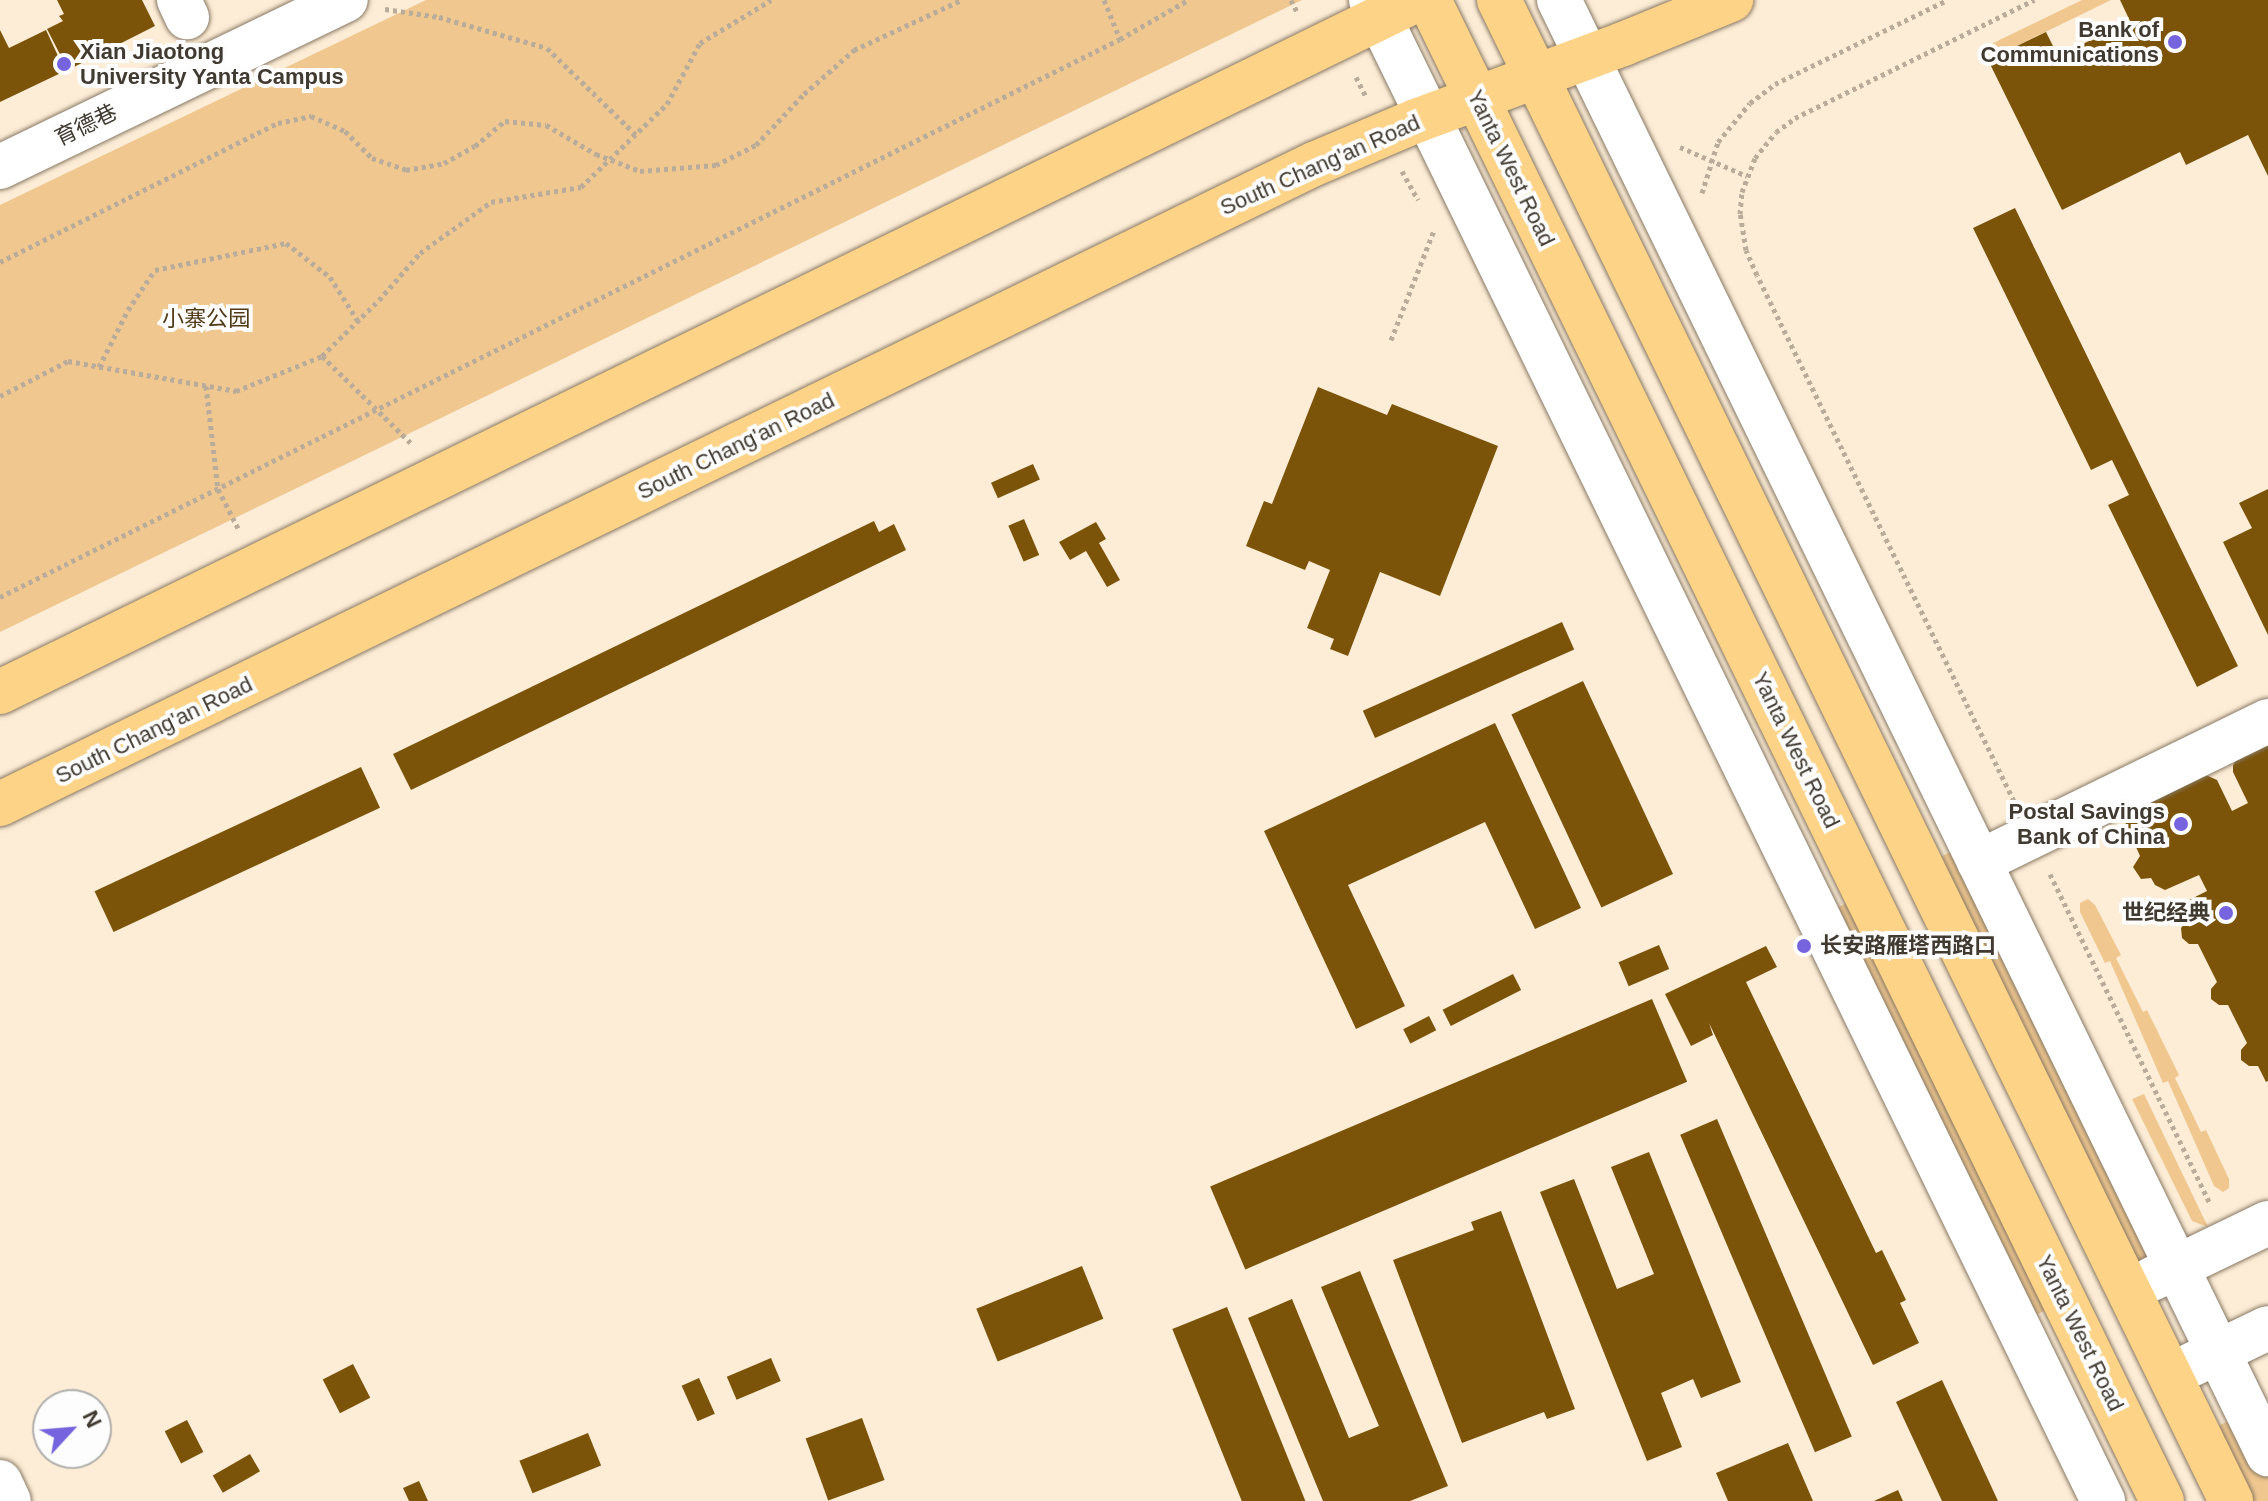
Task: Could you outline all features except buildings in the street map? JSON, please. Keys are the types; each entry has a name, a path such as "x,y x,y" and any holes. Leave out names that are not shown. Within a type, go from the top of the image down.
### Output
{"main road":[{"name":"Yanta West Road","path":"1429,0 2162,1501"},
{"path":"1499,0 2231,1501"},
{"name":"South Chang'an Road","path":"0,804 1314,164 1427,116 1587,58 1731,0"},
{"path":"0,692 446,476 1389,6"}],"street":[{"path":"1559,0 2268,1454"},
{"name":"育德巷","path":"0,167 343,1"},
{"path":"1389,6 1427,116 2103,1501"},
{"path":"1979,862 2268,721"},
{"path":"2129,1291 2268,1223"},
{"path":"2170,1376 2268,1328"},
{"path":"0,1482 9,1501"}],"path":[{"path":"0,396 68,361 236,391 322,356 420,253 491,202 581,187 667,104 700,43 771,0"},
{"path":"0,262 278,123 311,116 345,131 372,158 406,170 444,163 475,146 505,121 546,125 596,154 640,171 716,165 756,145 804,94 854,50 961,0"},
{"path":"1104,0 1120,39"},
{"path":"0,597 1120,39 1188,0"},
{"path":"1701,199 1710,160 1739,114 1775,84 1947,0"},
{"path":"2034,0 1795,118 1767,142 1747,176 1740,214 1746,250 2229,1242"},
{"path":"343,1 439,17 547,48 636,135"},
{"path":"1674,144 1747,176"},
{"path":"1391,340 1439,218"},
{"path":"99,367 128,310 155,270 286,243 330,277 358,321"},
{"path":"322,356 446,476"},
{"path":"206,386 218,489 258,567"}],"green space":[{"name":"小寨公园","path":"426,0 1302,0 0,632 0,205"},
{"path":"2082,0 2111,0 1988,60 1983,48"},
{"path":"1961,847 2160,1254 2135,1266 1937,859"},
{"path":"2088,899 2095,905 2121,955 2116,958 2143,1012 2147,1010 2179,1075 2175,1078 2201,1132 2206,1130 2229,1179 2229,1188 2223,1192 2214,1186 2168,1081 2163,1083 2110,961 2105,963 2080,912 2080,903"},
{"path":"1851,901 2050,1308 2025,1320 1827,913"},
{"path":"2144,1094 2208,1227 2192,1221 2132,1099"},
{"path":"2239,1416 2268,1476 2268,1501 2250,1501 2214,1428"}],"place":[{"name":"Bank of Communications","path":"2175,42"},
{"name":"Xian Jiaotong University Yanta Campus","path":"64,64"},
{"name":"Postal Savings Bank of China","path":"2181,824"},
{"name":"世纪经典","path":"2226,913"},
{"name":"长安路雁塔西路口","path":"1804,946"}]}
